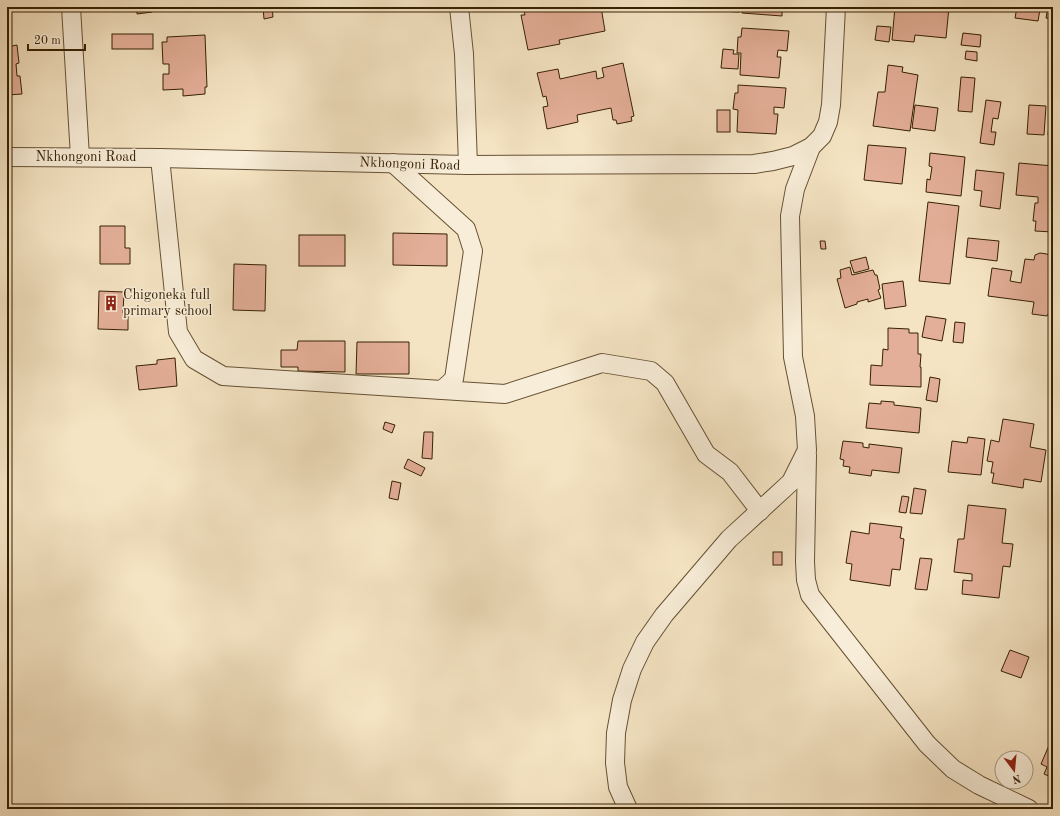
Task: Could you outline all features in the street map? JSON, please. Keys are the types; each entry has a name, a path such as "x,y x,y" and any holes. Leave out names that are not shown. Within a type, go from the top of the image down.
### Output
{"street":[{"path":"71,7 80,157"},
{"path":"459,7 464,54 468,166"},
{"path":"836,7 831,105 828,122 822,136 811,147 795,189 790,216 793,357 805,416 807,450 806,580 810,595 927,744 953,769 979,785 1029,809"},
{"name":"Nkhongoni Road","path":"7,157 160,158 468,166 754,164 793,156 811,147"},
{"path":"160,158 178,332 194,359 223,376 505,394 602,363 652,371 665,384 706,454 730,472 760,511"},
{"path":"393,163 466,229 473,251 454,379 442,390"},
{"path":"628,809 618,787 615,762 616,733 622,700 632,669 645,642 664,615 729,539 791,482 807,450"}],"building":[{"path":"137,7 152,7 152,12 137,14"},
{"path":"263,7 272,7 273,17 264,19"},
{"path":"523,7 554,7 555,9 564,7 601,7 605,31 559,40 560,44 528,50 521,15 525,15"},
{"path":"723,7 740,7 739,12 723,11"},
{"path":"743,7 782,7 782,16 742,13"},
{"path":"895,7 949,7 946,38 915,35 914,42 892,40"},
{"path":"1017,7 1040,9 1038,21 1015,18"},
{"path":"1048,7 1053,7 1053,19 1046,18"},
{"path":"877,26 891,27 889,42 875,40"},
{"path":"742,28 789,31 787,51 778,50 777,57 781,57 779,78 740,75 741,53 737,53 738,37 741,37"},
{"path":"963,33 981,35 980,47 961,45"},
{"path":"112,34 153,34 153,49 112,49"},
{"path":"205,35 207,87 205,87 205,94 183,96 183,89 163,90 163,74 169,74 169,64 163,64 162,42 167,42 167,37"},
{"path":"17,45 19,63 16,64 17,76 20,76 22,94 7,95 7,47"},
{"path":"723,49 734,50 733,54 739,54 738,69 721,68"},
{"path":"966,51 977,52 977,61 965,59"},
{"path":"623,63 634,116 631,117 632,121 617,124 616,120 613,120 611,108 577,115 578,122 547,129 543,107 548,106 546,96 543,97 537,73 558,69 560,79 596,71 597,79 604,77 602,68"},
{"path":"888,65 903,67 902,72 918,75 910,131 873,126 878,92 885,92"},
{"path":"961,77 975,78 972,112 958,111"},
{"path":"738,85 786,88 784,108 774,107 774,114 778,114 776,134 737,132 738,110 733,109 735,93 738,93"},
{"path":"986,100 1001,102 998,119 993,118 991,132 996,132 994,145 980,143"},
{"path":"1051,104 1053,104 1053,144 1049,144 1050,135 1048,135"},
{"path":"915,105 938,108 935,131 912,128"},
{"path":"1029,105 1046,106 1044,135 1027,134"},
{"path":"717,110 730,110 730,132 717,132"},
{"path":"868,145 906,148 902,184 864,180"},
{"path":"930,153 965,157 961,196 926,192 927,179 930,180 932,167 929,166"},
{"path":"1019,163 1053,166 1053,232 1035,231 1036,221 1033,221 1035,203 1038,203 1038,197 1016,195"},
{"path":"976,170 1004,173 1000,209 980,206 982,191 974,190"},
{"path":"928,202 959,206 950,284 919,281"},
{"path":"100,226 125,226 125,248 130,248 130,264 100,264"},
{"path":"393,233 447,234 447,266 393,265"},
{"path":"299,235 345,235 345,266 299,266"},
{"path":"968,238 999,241 997,261 966,257"},
{"path":"820,241 825,241 826,249 821,249"},
{"path":"1040,253 1047,254 1051,257 1050,263 1053,263 1053,314 1048,314 1047,316 1032,314 1034,302 988,296 992,268 1012,271 1010,281 1021,283 1025,259 1034,260 1035,255"},
{"path":"866,257 869,269 854,273 850,261"},
{"path":"234,264 266,265 265,311 233,310"},
{"path":"850,267 852,275 873,270 875,275 877,275 880,289 878,290 881,298 868,302 868,299 857,302 857,304 845,308 837,279 841,278 840,270"},
{"path":"903,281 906,306 885,309 882,284"},
{"name":"Chigoneka full primary school","path":"99,291 124,292 123,313 128,313 128,330 98,329"},
{"path":"926,316 946,319 942,341 922,337"},
{"path":"955,322 965,323 963,343 953,342"},
{"path":"888,328 909,329 909,333 918,333 918,354 921,354 921,387 870,385 871,365 882,366 883,349 888,350"},
{"path":"298,341 345,341 345,372 298,371 298,367 281,367 281,350 297,350"},
{"path":"357,342 409,342 409,374 356,374"},
{"path":"175,358 177,386 139,390 136,366 157,364 157,360"},
{"path":"930,377 940,379 937,402 926,400"},
{"path":"881,401 894,402 894,405 921,408 919,433 866,428 869,403 881,404"},
{"path":"1003,419 1034,424 1030,447 1046,450 1041,482 1024,479 1023,488 992,483 994,473 991,473 993,462 987,461 991,440 999,442"},
{"path":"385,422 395,425 392,433 383,429"},
{"path":"424,432 433,432 432,459 422,458"},
{"path":"968,437 985,439 981,475 948,472 952,441 967,443"},
{"path":"843,441 863,443 863,447 869,448 869,444 902,448 899,473 872,470 871,476 849,473 850,467 843,466 844,460 840,459"},
{"path":"408,459 425,468 421,476 404,468"},
{"path":"392,481 401,483 398,500 389,498"},
{"path":"914,488 926,490 922,514 910,513"},
{"path":"902,496 909,497 906,513 899,512"},
{"path":"968,505 1006,509 1002,543 1013,544 1010,567 1003,566 999,598 962,594 963,580 972,581 972,574 954,572 958,539 964,539"},
{"path":"870,523 902,527 900,538 904,539 900,570 892,569 890,586 850,580 852,564 846,563 851,531 869,534"},
{"path":"773,552 782,552 782,565 773,565"},
{"path":"920,558 932,559 927,590 915,589"},
{"path":"1010,650 1029,657 1021,678 1001,671"},
{"path":"1053,736 1053,778 1044,774 1047,767 1041,764"}],"place":[{"name":"Chigoneka full primary school","path":"111,303"}]}
